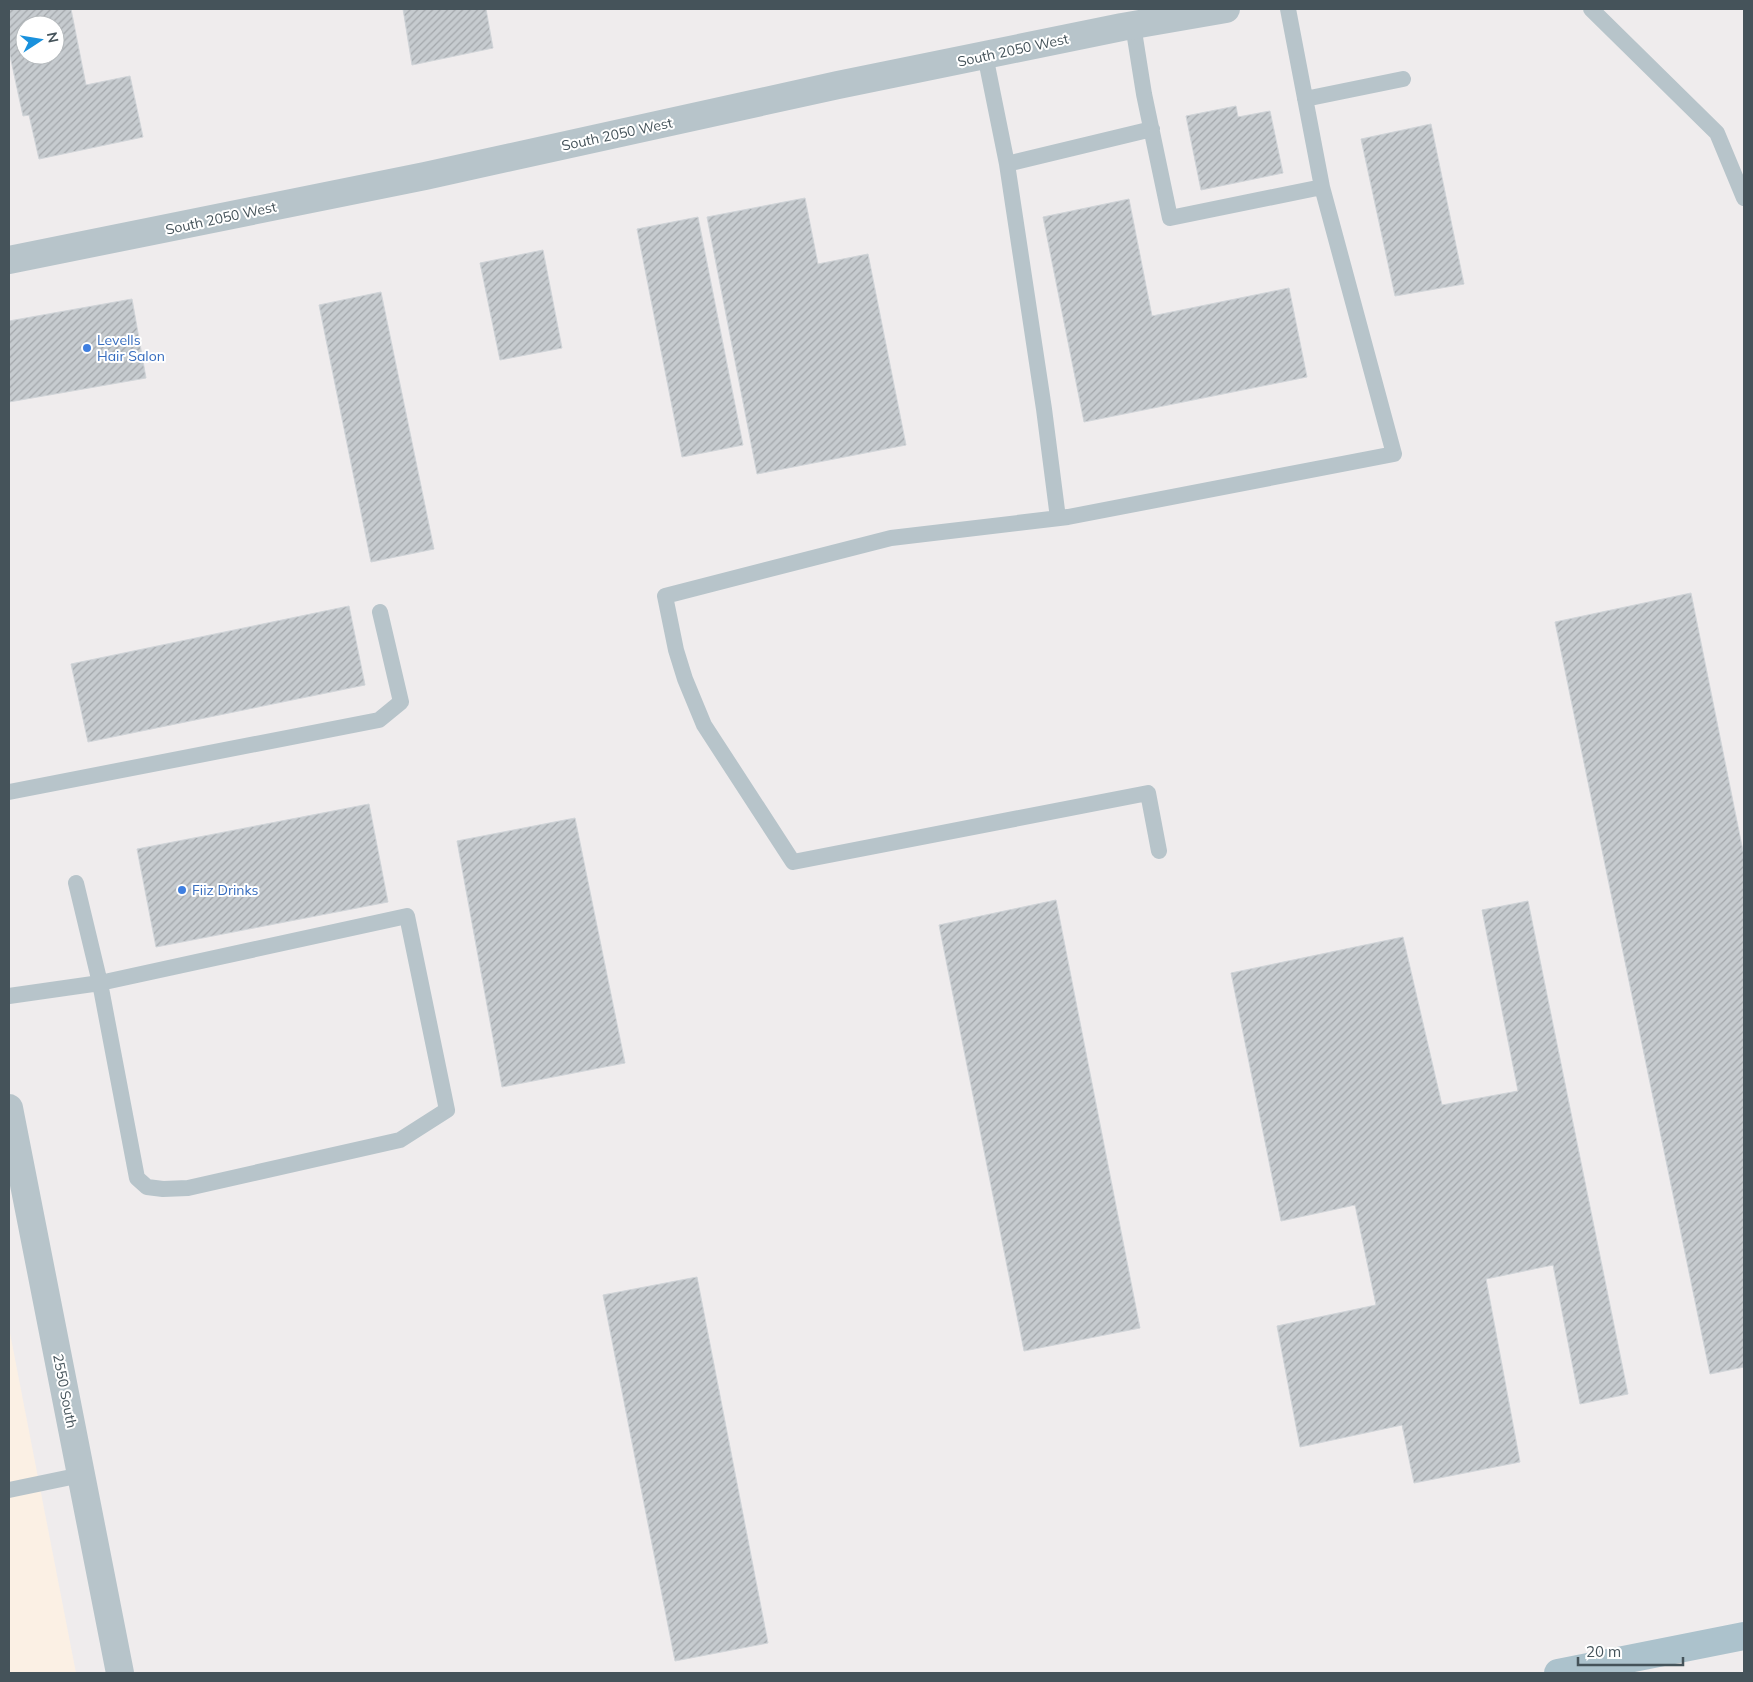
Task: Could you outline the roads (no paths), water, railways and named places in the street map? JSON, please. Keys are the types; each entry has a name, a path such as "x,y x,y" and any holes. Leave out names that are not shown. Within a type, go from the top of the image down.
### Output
{"main road":[{"path":"1558,1673 1591,1670 1744,1636"}],"street":[{"name":"South 2050 West","path":"9,260 425,176 838,85 1226,9"},
{"name":"2550 South","path":"9,1108 120,1673"}],"lane":[{"path":"1159,851 1148,793 793,862 704,725 685,680 676,650 665,596 891,538 1058,518 1394,454 1322,186 1288,9"},
{"path":"1591,9 1717,133 1744,198"},
{"path":"1133,26 1170,218 1322,186"},
{"path":"985,56 1007,164 1044,409 1058,518"},
{"path":"1305,99 1403,79"},
{"path":"1007,164 1152,130"},
{"path":"9,792 379,720 401,702 380,612"},
{"path":"9,996 100,982 407,916 447,1110 400,1140 188,1188 163,1189 147,1187 137,1178 100,982 76,883"},
{"path":"9,1490 81,1475"}],"place":[{"name":"Levells Hair Salon","path":"87,348"},
{"name":"Fiiz Drinks","path":"182,890"}]}
